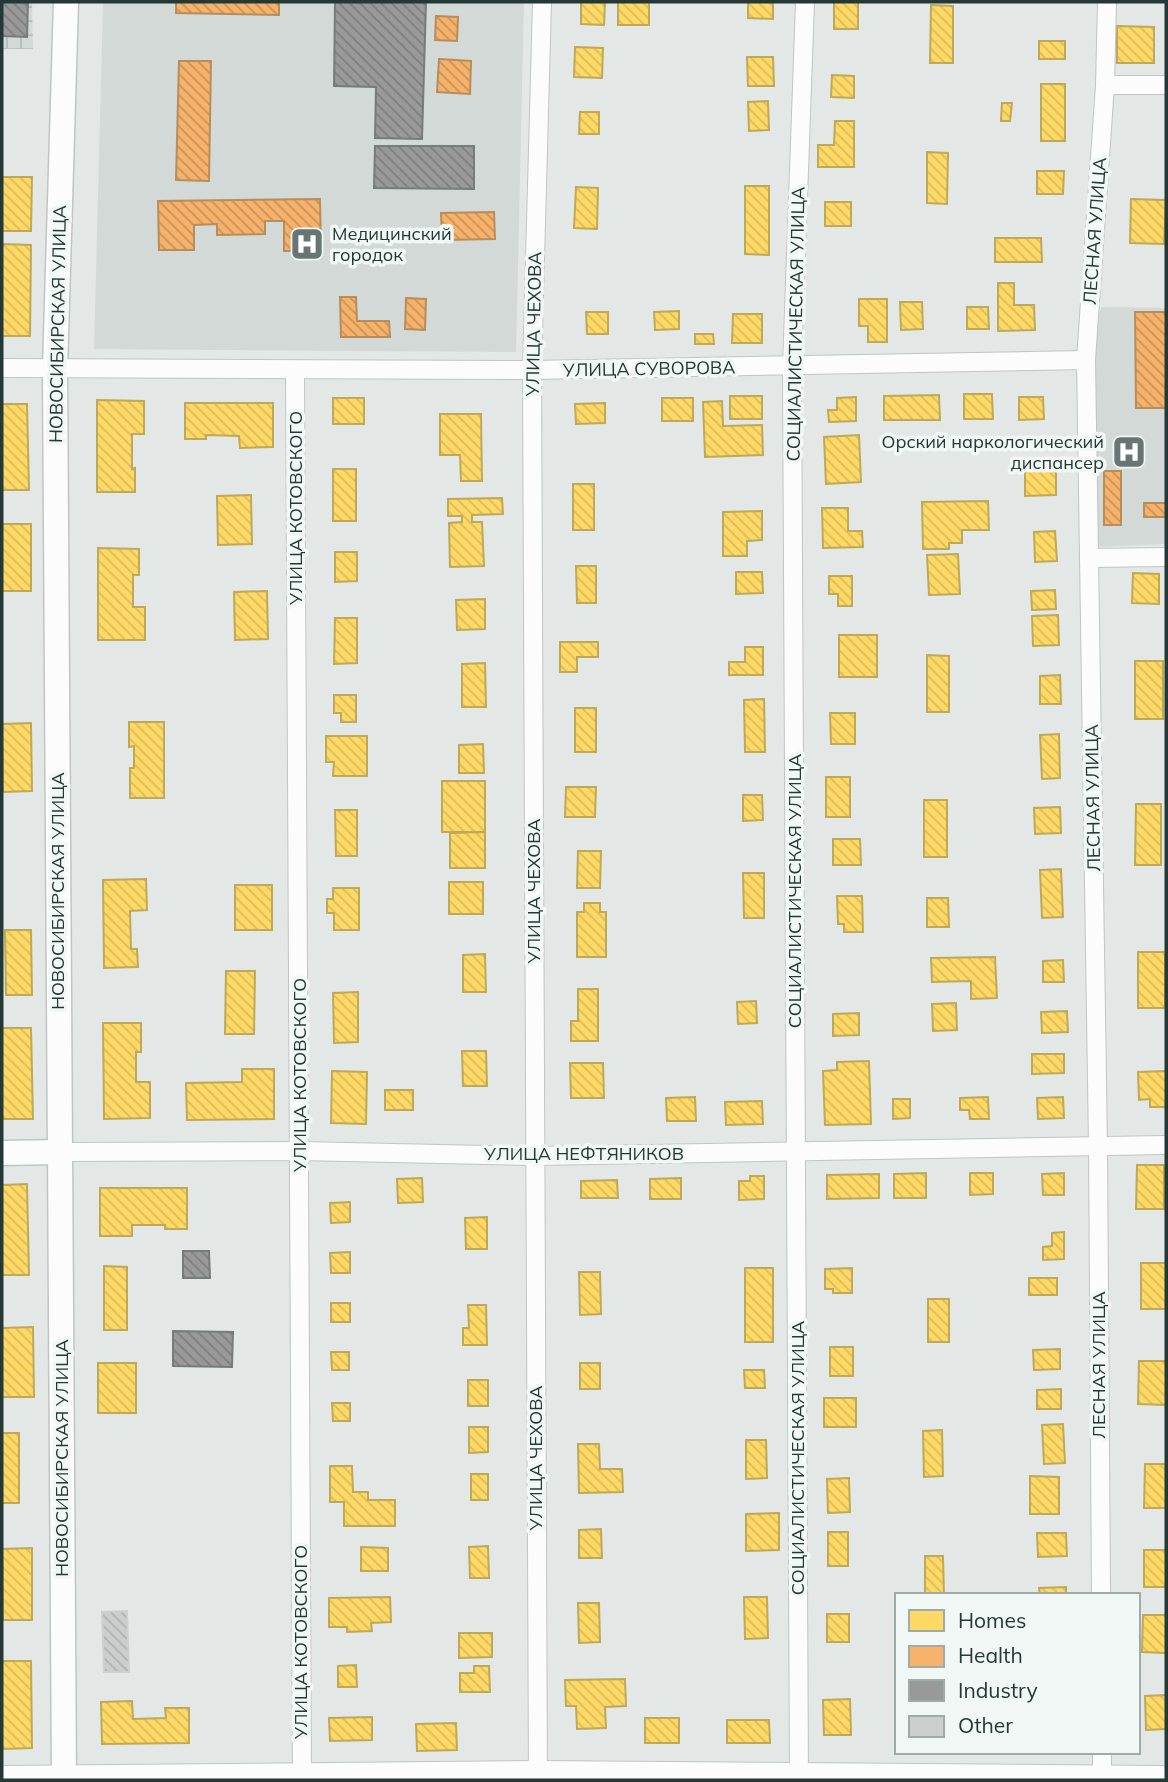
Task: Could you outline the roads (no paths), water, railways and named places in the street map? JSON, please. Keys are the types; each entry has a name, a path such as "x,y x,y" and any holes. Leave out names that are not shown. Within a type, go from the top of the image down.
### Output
{"main road":[{"name":"НОВОСИБИРСКАЯ УЛИЦА","path":"63,1777 54,368 66,2"},
{"name":"УЛИЦА НЕФТЯНИКОВ","path":"2,1153 59,1152"}],"street":[{"name":"УЛИЦА ЧЕХОВА","path":"537,1775 532,370 542,2"},
{"name":"СОЦИАЛИСТИЧЕСКАЯ УЛИЦА","path":"799,1777 792,367 805,2"},
{"name":"ЛЕСНАЯ УЛИЦА","path":"1101,1593 1098,1146 1086,360 1105,85 1107,2"},
{"path":"1105,85 1166,85"},
{"name":"УЛИЦА СУВОРОВА","path":"2,368 532,370 1086,360"},
{"name":"УЛИЦА КОТОВСКОГО","path":"295,370 302,1776"},
{"path":"1090,558 1166,557"},
{"name":"УЛИЦА НЕФТЯНИКОВ","path":"59,1152 300,1150 535,1156 1166,1145"},
{"path":"1102,1754 1102,1778"},
{"path":"2,1775 1102,1778 1162,1775"}],"place":[{"name":"Медицинский городок","path":"307,244"},
{"name":"Орский наркологический диспансер","path":"1129,452"}]}
